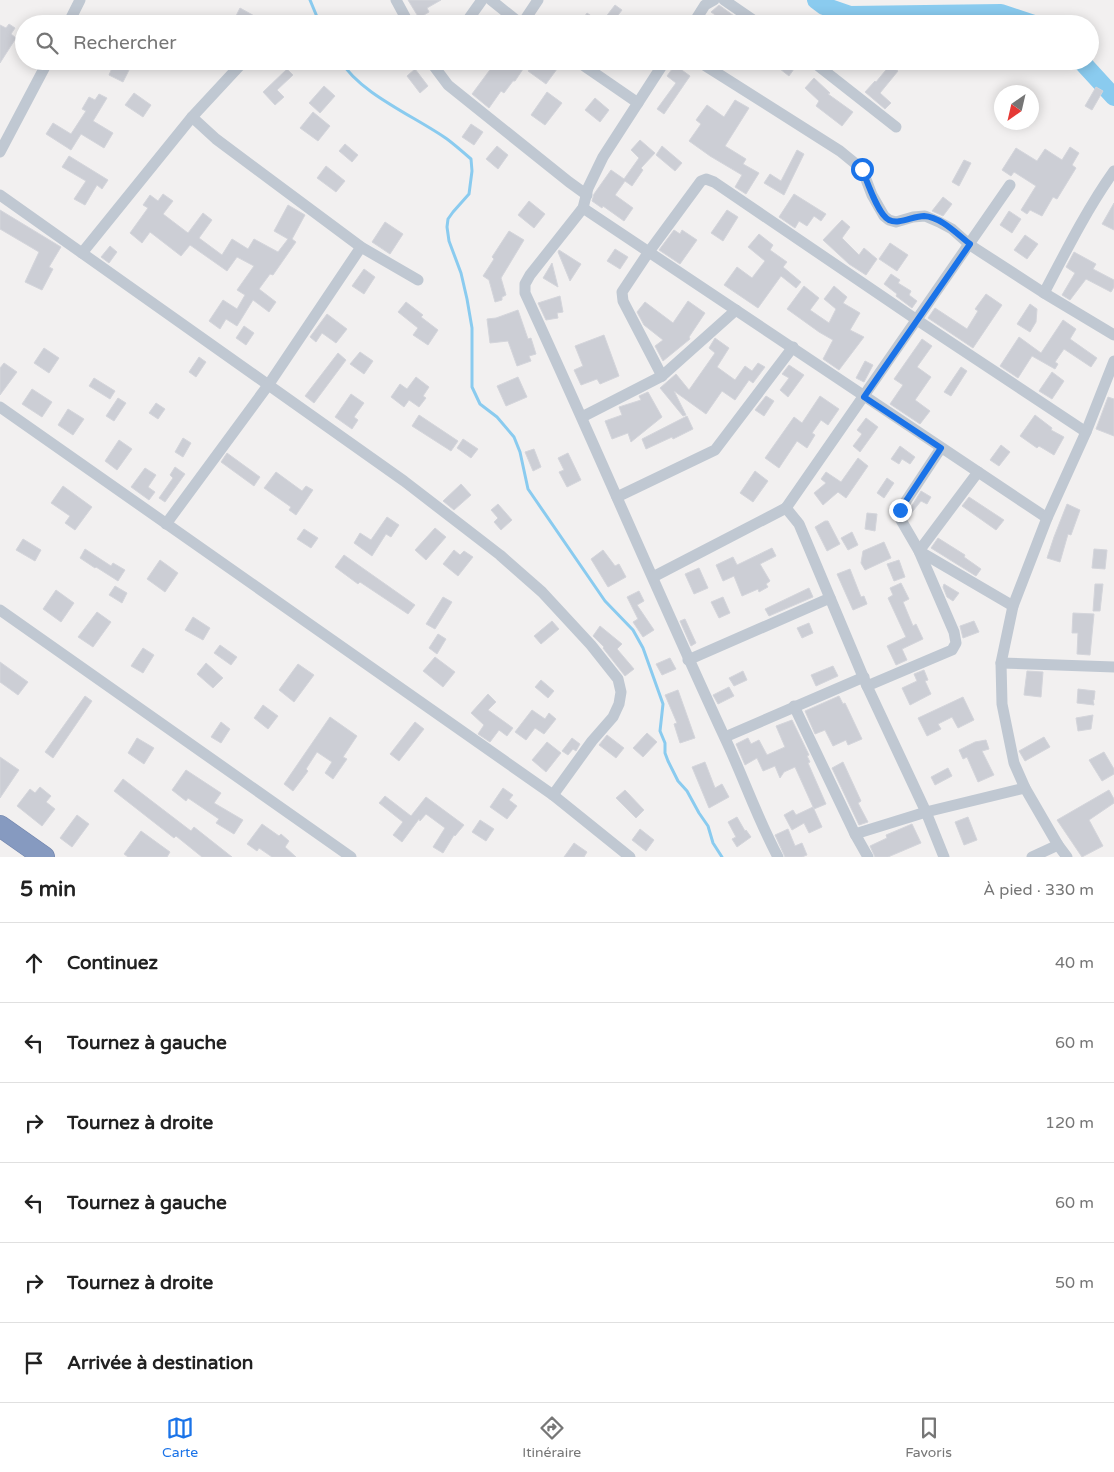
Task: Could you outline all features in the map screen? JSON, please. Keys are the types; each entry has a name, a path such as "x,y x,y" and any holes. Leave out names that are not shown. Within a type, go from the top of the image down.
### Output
{"highway":[{"path":"0,826 44,857"},
{"path":"0,840 24,857"}],"street":[{"path":"72,15 80,0"},
{"path":"396,0 404,15"},
{"path":"471,15 482,0"},
{"path":"491,0 510,15"},
{"path":"528,15 538,0"},
{"path":"699,15 705,5 714,0"},
{"path":"724,0 746,15"},
{"path":"0,152 43,70"},
{"path":"82,253 192,117 236,70"},
{"path":"438,70 448,85 587,195"},
{"path":"590,70 638,103"},
{"path":"659,70 603,157 588,188 583,208 530,275 525,284 525,293 778,857"},
{"path":"712,70 840,151 862,169 872,194 884,216 889,220 896,222 925,216 952,229 970,244 1044,293 1114,335"},
{"path":"823,70 896,127"},
{"path":"192,117 216,139 361,247 418,280"},
{"path":"1044,293 1070,242 1114,171"},
{"path":"662,376 623,301 622,292 701,181 706,179 714,182 1086,432"},
{"path":"653,577 786,508 1010,185"},
{"path":"0,195 404,481 500,555 542,592 591,645 618,679 621,692 619,704 613,716 592,741 553,795"},
{"path":"583,208 1047,518"},
{"path":"166,524 269,384 361,247"},
{"path":"582,417 662,376 736,310"},
{"path":"617,497 715,450 792,347"},
{"path":"1067,857 1025,788 1014,764 1002,704 1001,663 1013,606 1047,518 1086,432 1114,361"},
{"path":"0,407 553,795 630,857"},
{"path":"724,737 794,706 952,650 956,643 954,632 919,551 901,520 900,510 941,448"},
{"path":"919,551 978,472"},
{"path":"786,508 798,524 866,681 926,812 944,857"},
{"path":"919,551 1013,606"},
{"path":"688,660 830,598"},
{"path":"0,610 351,857"},
{"path":"1001,663 1114,667"},
{"path":"794,706 855,834 868,857"},
{"path":"855,834 926,812 1025,788"},
{"path":"1032,857 1058,845"}],"building":[{"path":"408,0 441,0 427,8 429,12 424,15 417,15"},
{"path":"615,5 622,10 618,15 607,15"},
{"path":"719,5 733,15 715,15 711,12"},
{"path":"240,8 253,15 236,15"},
{"path":"9,24 15,28 11,34 15,40 0,63 0,25 6,28"},
{"path":"111,70 129,70 123,82 109,75"},
{"path":"286,70 293,75 277,90 284,97 275,105 263,92"},
{"path":"416,70 428,86 420,93 407,76"},
{"path":"490,70 522,70 504,93 501,91 489,108 472,94"},
{"path":"529,70 556,70 546,84"},
{"path":"671,70 682,70 690,76 664,114 657,109 676,83 667,76"},
{"path":"781,70 793,70 789,76"},
{"path":"886,70 898,71 880,93 891,103 885,109 865,92"},
{"path":"814,78 830,93 828,94 853,112 842,126 816,106 819,101 805,88"},
{"path":"324,86 335,96 320,113 309,103"},
{"path":"1096,87 1103,91 1092,110 1085,106"},
{"path":"547,92 562,103 545,125 531,115"},
{"path":"134,93 151,105 143,117 125,105"},
{"path":"99,94 107,98 93,121 113,133 104,148 81,134 71,150 46,134 53,123 71,134 86,111 82,109 89,97 95,100"},
{"path":"595,98 609,110 600,122 585,110"},
{"path":"735,100 749,108 725,146 746,159 743,164 759,173 746,194 735,187 742,175 689,141 701,124 696,120 707,105 724,117"},
{"path":"313,112 330,126 318,141 300,128"},
{"path":"471,124 483,132 474,145 462,137"},
{"path":"640,140 655,153 641,168 643,170 632,186 625,181 615,195 633,208 624,221 603,206 602,208 592,201 594,194 611,170 624,179 639,158 631,150"},
{"path":"345,144 358,155 352,162 339,151"},
{"path":"497,146 508,155 498,169 486,159"},
{"path":"662,146 682,163 675,171 656,155"},
{"path":"1070,147 1079,153 1072,165 1076,168 1057,199 1053,197 1042,216 1030,210 1027,214 1021,210 1036,186 1014,172 1011,176 1002,170 1016,148 1037,161 1045,149 1062,160"},
{"path":"797,150 804,154 784,195 764,183 770,174 781,181"},
{"path":"69,156 108,180 102,189 97,185 85,205 74,199 86,181 62,167"},
{"path":"964,160 971,163 959,186 952,182"},
{"path":"326,166 345,181 336,192 317,178"},
{"path":"163,194 173,201 163,214 188,233 203,213 212,220 199,238 222,255 232,239 248,249 254,239 278,252 288,239 274,231 288,205 305,215 292,239 296,242 273,275 270,274 259,289 276,302 269,312 253,300 237,326 226,319 220,329 209,321 223,300 237,309 245,295 237,290 254,266 237,257 227,271 190,245 181,256 150,232 142,243 130,233 148,208 143,205 150,195 158,201"},
{"path":"794,194 826,214 821,221 814,216 807,226 799,221 795,228 779,217"},
{"path":"943,197 952,204 943,216 932,211"},
{"path":"529,201 545,214 534,228 518,215"},
{"path":"1114,203 1114,230 1102,224"},
{"path":"0,210 61,247 49,267 53,269 42,290 25,282 39,252 0,229"},
{"path":"727,210 738,217 723,241 711,233"},
{"path":"1009,211 1021,219 1012,233 1000,225"},
{"path":"842,220 850,227 842,238 859,255 864,248 877,259 866,275 849,264 823,240"},
{"path":"385,222 403,234 390,254 372,242"},
{"path":"674,230 680,234 682,230 697,240 680,264 659,250"},
{"path":"509,231 524,240 501,278 506,295 502,297 502,300 495,302 489,280 483,276 494,259 492,257"},
{"path":"759,234 773,245 770,250 787,262 783,267 801,282 796,288 781,276 758,308 724,285 737,267 752,278 765,261 748,247"},
{"path":"1025,235 1038,244 1027,259 1014,250"},
{"path":"890,243 908,255 897,271 879,259"},
{"path":"110,246 117,252 109,263 101,257"},
{"path":"615,249 628,257 620,269 607,261"},
{"path":"559,250 581,264 570,281 558,252"},
{"path":"1074,252 1096,264 1093,269 1114,280 1114,287 1111,292 1086,279 1070,300 1062,295 1075,273 1066,267"},
{"path":"552,263 558,287 543,278"},
{"path":"364,269 375,277 364,294 352,286"},
{"path":"891,274 900,280 898,283 911,291 909,295 917,301 912,308 884,284"},
{"path":"804,286 819,298 810,310 829,323 836,309 824,299 834,286 847,297 843,303 860,313 850,330 864,337 839,370 823,359 833,340 787,309"},
{"path":"986,294 1002,305 973,348 928,318 935,308 967,329 978,311 975,309"},
{"path":"560,296 563,312 557,313 558,318 546,320 538,303"},
{"path":"688,301 705,313 689,337 690,339 663,361 655,346 663,340 644,325 637,312 645,302 673,323"},
{"path":"406,302 438,330 428,345 413,335 418,328 398,312"},
{"path":"1030,304 1037,309 1036,322 1030,332 1017,324"},
{"path":"518,310 528,339 531,338 536,354 529,356 531,361 517,366 508,341 490,343 487,319 496,318"},
{"path":"327,314 347,329 336,343 322,333 316,342 310,337"},
{"path":"1063,320 1076,329 1070,339 1097,358 1091,367 1064,349 1055,362 1058,364 1055,369 1032,356 1018,378 1000,366 1019,337 1041,353"},
{"path":"244,326 254,333 246,345 236,338"},
{"path":"604,335 619,376 600,384 597,379 581,385 574,370 583,366 575,346"},
{"path":"715,338 729,348 717,367 735,380 745,366 752,371 758,363 765,367 753,383 749,380 735,400 722,391 706,414 674,391 686,415 683,416 660,388 676,374 689,390 715,353 709,348"},
{"path":"922,339 932,346 917,367 931,377 915,400 930,411 920,424 890,404 903,385 894,379"},
{"path":"44,348 59,358 49,373 34,363"},
{"path":"360,352 373,361 364,374 350,364"},
{"path":"338,353 346,360 314,403 305,396"},
{"path":"199,357 206,362 196,377 189,372"},
{"path":"865,361 873,365 864,382 856,378"},
{"path":"4,363 17,372 0,395 0,368"},
{"path":"789,365 804,375 788,397 780,390 789,378 782,374"},
{"path":"961,367 967,371 951,396 944,392"},
{"path":"1052,372 1064,381 1052,399 1039,391"},
{"path":"416,377 429,387 423,396 426,398 419,407 409,400 404,407 391,397 400,384 407,389"},
{"path":"518,377 527,397 506,406 497,386"},
{"path":"94,378 115,391 110,399 89,386"},
{"path":"32,389 52,402 42,417 22,404"},
{"path":"648,392 662,417 631,442 628,433 612,439 605,421 622,415 619,407 641,400 639,396"},
{"path":"351,394 364,403 354,417 358,420 352,429 335,417"},
{"path":"766,396 774,401 764,416 755,410"},
{"path":"820,396 839,409 828,425 821,420 812,433 815,435 807,448 797,441 779,468 765,458 794,417 802,423"},
{"path":"1108,397 1114,399 1114,436 1096,429"},
{"path":"118,398 126,403 114,421 106,416"},
{"path":"156,403 165,409 158,419 149,413"},
{"path":"68,409 84,419 73,435 58,425"},
{"path":"419,415 458,441 451,451 412,426"},
{"path":"1035,415 1052,428 1051,430 1064,437 1054,455 1039,446 1037,448 1020,436"},
{"path":"687,416 693,429 646,449 642,439"},
{"path":"866,418 878,427 860,452 853,446 862,434 857,430"},
{"path":"183,438 191,443 183,457 175,452"},
{"path":"463,439 478,449 471,458 457,448"},
{"path":"119,440 132,449 117,470 105,461"},
{"path":"1001,445 1010,452 999,466 990,460"},
{"path":"900,446 915,457 910,464 902,459 899,464 891,459"},
{"path":"534,449 541,467 533,471 525,452"},
{"path":"227,453 260,477 254,486 221,462"},
{"path":"568,453 581,480 567,487 559,472 564,470 558,458"},
{"path":"858,458 868,466 846,498 838,492 823,505 814,493 826,483 821,479 826,472 841,482"},
{"path":"175,467 185,474 165,502 159,498 173,478 170,475"},
{"path":"145,468 156,475 148,487 155,492 149,500 131,487"},
{"path":"755,471 768,481 753,502 740,493"},
{"path":"276,472 302,491 306,486 313,490 296,515 289,510 291,507 264,488"},
{"path":"887,478 894,483 884,498 877,493"},
{"path":"461,484 471,495 454,510 443,501"},
{"path":"63,486 92,507 75,530 65,523 70,516 51,503"},
{"path":"921,491 931,497 927,504 921,501 909,516 908,512"},
{"path":"969,497 1004,520 996,530 962,506"},
{"path":"498,504 512,520 501,530 494,522 498,518 491,510"},
{"path":"1067,504 1080,510 1071,535 1068,534 1060,562 1047,558"},
{"path":"867,513 877,514 875,531 865,529"},
{"path":"387,517 399,525 391,537 386,534 372,556 354,543 360,533 371,540"},
{"path":"828,521 840,544 827,551 815,527"},
{"path":"435,528 446,537 426,560 415,550"},
{"path":"304,529 318,538 311,548 297,539"},
{"path":"852,532 858,545 848,550 841,538"},
{"path":"938,538 965,555 964,557 981,569 976,576 931,548"},
{"path":"23,539 41,550 35,561 16,550"},
{"path":"884,542 891,558 865,570 861,563 863,551"},
{"path":"772,548 776,556 760,564 770,581 766,584 768,587 759,592 758,589 742,596 734,576 723,581 716,565 733,557 737,565"},
{"path":"85,549 111,566 113,563 125,570 118,581 80,558"},
{"path":"1094,549 1107,550 1105,569 1092,568"},
{"path":"454,550 460,555 464,551 473,557 458,576 443,564"},
{"path":"603,550 615,566 619,564 626,577 608,587 591,559"},
{"path":"344,555 415,605 408,614 360,582 358,584 335,567"},
{"path":"160,560 178,573 165,592 147,579"},
{"path":"899,560 905,577 894,581 887,564"},
{"path":"699,568 708,588 694,594 685,574"},
{"path":"850,569 861,597 864,596 867,604 853,610 837,574"},
{"path":"901,583 909,599 903,602 913,626 916,624 923,639 902,649 907,660 896,665 887,646 906,637 888,598 893,595 890,588"},
{"path":"944,584 959,593 953,601 947,597 943,587"},
{"path":"1095,584 1103,584 1100,611 1093,611"},
{"path":"115,586 127,593 122,603 109,595"},
{"path":"809,588 813,597 769,616 765,609"},
{"path":"56,590 74,603 61,622 43,609"},
{"path":"639,591 644,601 637,605 654,630 643,637 633,622 638,619 627,597"},
{"path":"443,597 452,602 435,629 426,624"},
{"path":"723,597 730,613 719,618 711,602"},
{"path":"97,612 111,622 93,647 78,637"},
{"path":"1073,613 1094,614 1090,655 1077,654 1078,633 1072,633"},
{"path":"193,617 210,628 203,640 185,630"},
{"path":"685,619 696,643 691,646 680,621"},
{"path":"552,621 559,629 541,644 534,636"},
{"path":"974,621 979,632 963,638 960,626"},
{"path":"809,623 813,633 802,638 797,628"},
{"path":"600,626 622,644 617,649 634,669 625,676 604,647 593,636"},
{"path":"438,634 446,639 437,654 429,648"},
{"path":"220,645 237,657 231,665 214,653"},
{"path":"143,648 154,655 143,673 131,666"},
{"path":"435,657 455,672 443,687 423,671"},
{"path":"670,658 676,669 662,675 656,664"},
{"path":"0,662 28,682 18,695 0,682"},
{"path":"206,663 223,678 213,688 197,674"},
{"path":"298,664 314,675 294,702 279,690"},
{"path":"833,666 838,676 816,686 811,675"},
{"path":"924,670 928,680 925,681 931,694 910,705 902,688 917,681 914,674"},
{"path":"743,671 747,680 734,686 729,678"},
{"path":"1027,671 1043,672 1041,697 1024,695"},
{"path":"541,680 554,691 548,698 535,687"},
{"path":"729,687 734,696 718,704 713,695"},
{"path":"1078,689 1095,691 1094,705 1077,703"},
{"path":"678,690 695,738 680,743 674,724 677,723 665,695"},
{"path":"488,694 496,702 488,710 513,728 507,736 499,730 490,742 478,734 484,725 471,713"},
{"path":"85,696 92,701 53,758 45,752"},
{"path":"839,696 843,704 845,703 862,739 848,745 846,740 833,746 825,730 815,734 805,711"},
{"path":"963,697 974,720 958,728 952,717 938,724 941,729 927,736 918,718"},
{"path":"263,705 278,716 268,729 254,718"},
{"path":"532,710 545,719 549,713 556,719 544,734 535,728 526,740 515,732"},
{"path":"1093,715 1091,729 1078,731 1076,718"},
{"path":"330,717 357,736 343,757 347,759 333,779 325,773 332,762 317,752 306,769 308,771 293,791 284,784"},
{"path":"792,720 809,755 807,756 810,762 808,763 826,804 814,809 795,767 784,772 780,778 775,766 763,771 757,758 745,765 736,744 748,738 751,744 759,740 767,755 785,747 776,726"},
{"path":"221,722 230,729 221,743 211,737"},
{"path":"415,722 424,729 399,761 390,754"},
{"path":"647,733 657,742 643,757 633,748"},
{"path":"607,735 624,748 616,758 599,745"},
{"path":"1044,737 1050,747 1025,761 1019,751"},
{"path":"137,738 154,748 144,764 128,753"},
{"path":"572,738 580,744 576,751 573,749 568,755 562,751"},
{"path":"986,740 989,749 982,751 994,775 978,782 967,757 963,759 959,750 975,742"},
{"path":"547,742 561,753 546,772 532,760"},
{"path":"1104,752 1114,769 1114,774 1102,781 1089,760"},
{"path":"0,757 19,770 0,798"},
{"path":"705,762 715,788 722,784 729,797 709,808 692,767"},
{"path":"843,762 861,801 858,803 868,822 859,825 832,768"},
{"path":"948,768 952,776 935,785 931,777"},
{"path":"186,770 221,793 214,803 243,820 234,834 216,823 219,819 188,798 186,801 172,790"},
{"path":"123,779 191,831 194,827 232,857 202,857 176,836 174,838 114,791"},
{"path":"40,787 51,796 46,802 55,809 42,826 17,806 30,789 35,793"},
{"path":"503,788 513,795 509,800 517,806 507,819 490,807"},
{"path":"625,790 644,810 636,818 616,798"},
{"path":"1109,790 1114,803 1089,820 1103,846 1082,857 1057,820"},
{"path":"385,796 411,816 426,797 464,825 454,835 443,853 433,847 445,828 426,814 420,821 419,819 402,842 393,835 403,822 379,803"},
{"path":"813,807 822,827 809,833 804,823 792,830 784,815 793,810 796,815"},
{"path":"77,815 89,824 72,847 60,838"},
{"path":"737,817 751,837 737,847 732,839 736,837 728,822"},
{"path":"968,817 977,840 964,845 955,822"},
{"path":"480,820 494,829 486,841 472,832"},
{"path":"262,824 279,836 281,834 289,841 285,847 296,857 272,857 259,848 257,851 247,844"},
{"path":"912,824 921,843 888,857 875,857 870,846 887,838 886,835"},
{"path":"640,829 654,840 646,851 632,840"},
{"path":"788,829 795,846 802,843 807,855 802,857 785,857 775,835"},
{"path":"141,831 170,852 167,857 128,857 124,854"},
{"path":"574,843 587,852 584,857 564,857"}],"waterway":[{"path":"310,0 316,15"},
{"path":"816,0 824,6 850,15"},
{"path":"850,15 1001,13 1007,15"},
{"path":"347,70 374,94 447,139 471,159 472,171 469,194 448,219 447,227 449,241 461,273 472,328 472,387 480,404 497,417 514,437 520,452 528,489 605,601 633,630 643,648 663,704 660,731 665,743 665,753 668,761 678,781 687,791 708,826 713,843 722,857"},
{"path":"1089,70 1114,97"}],"route":[{"path":"862,169 872,194 884,216 889,220 896,222 925,216 952,229 970,244 864,397 941,448 900,510"}]}
